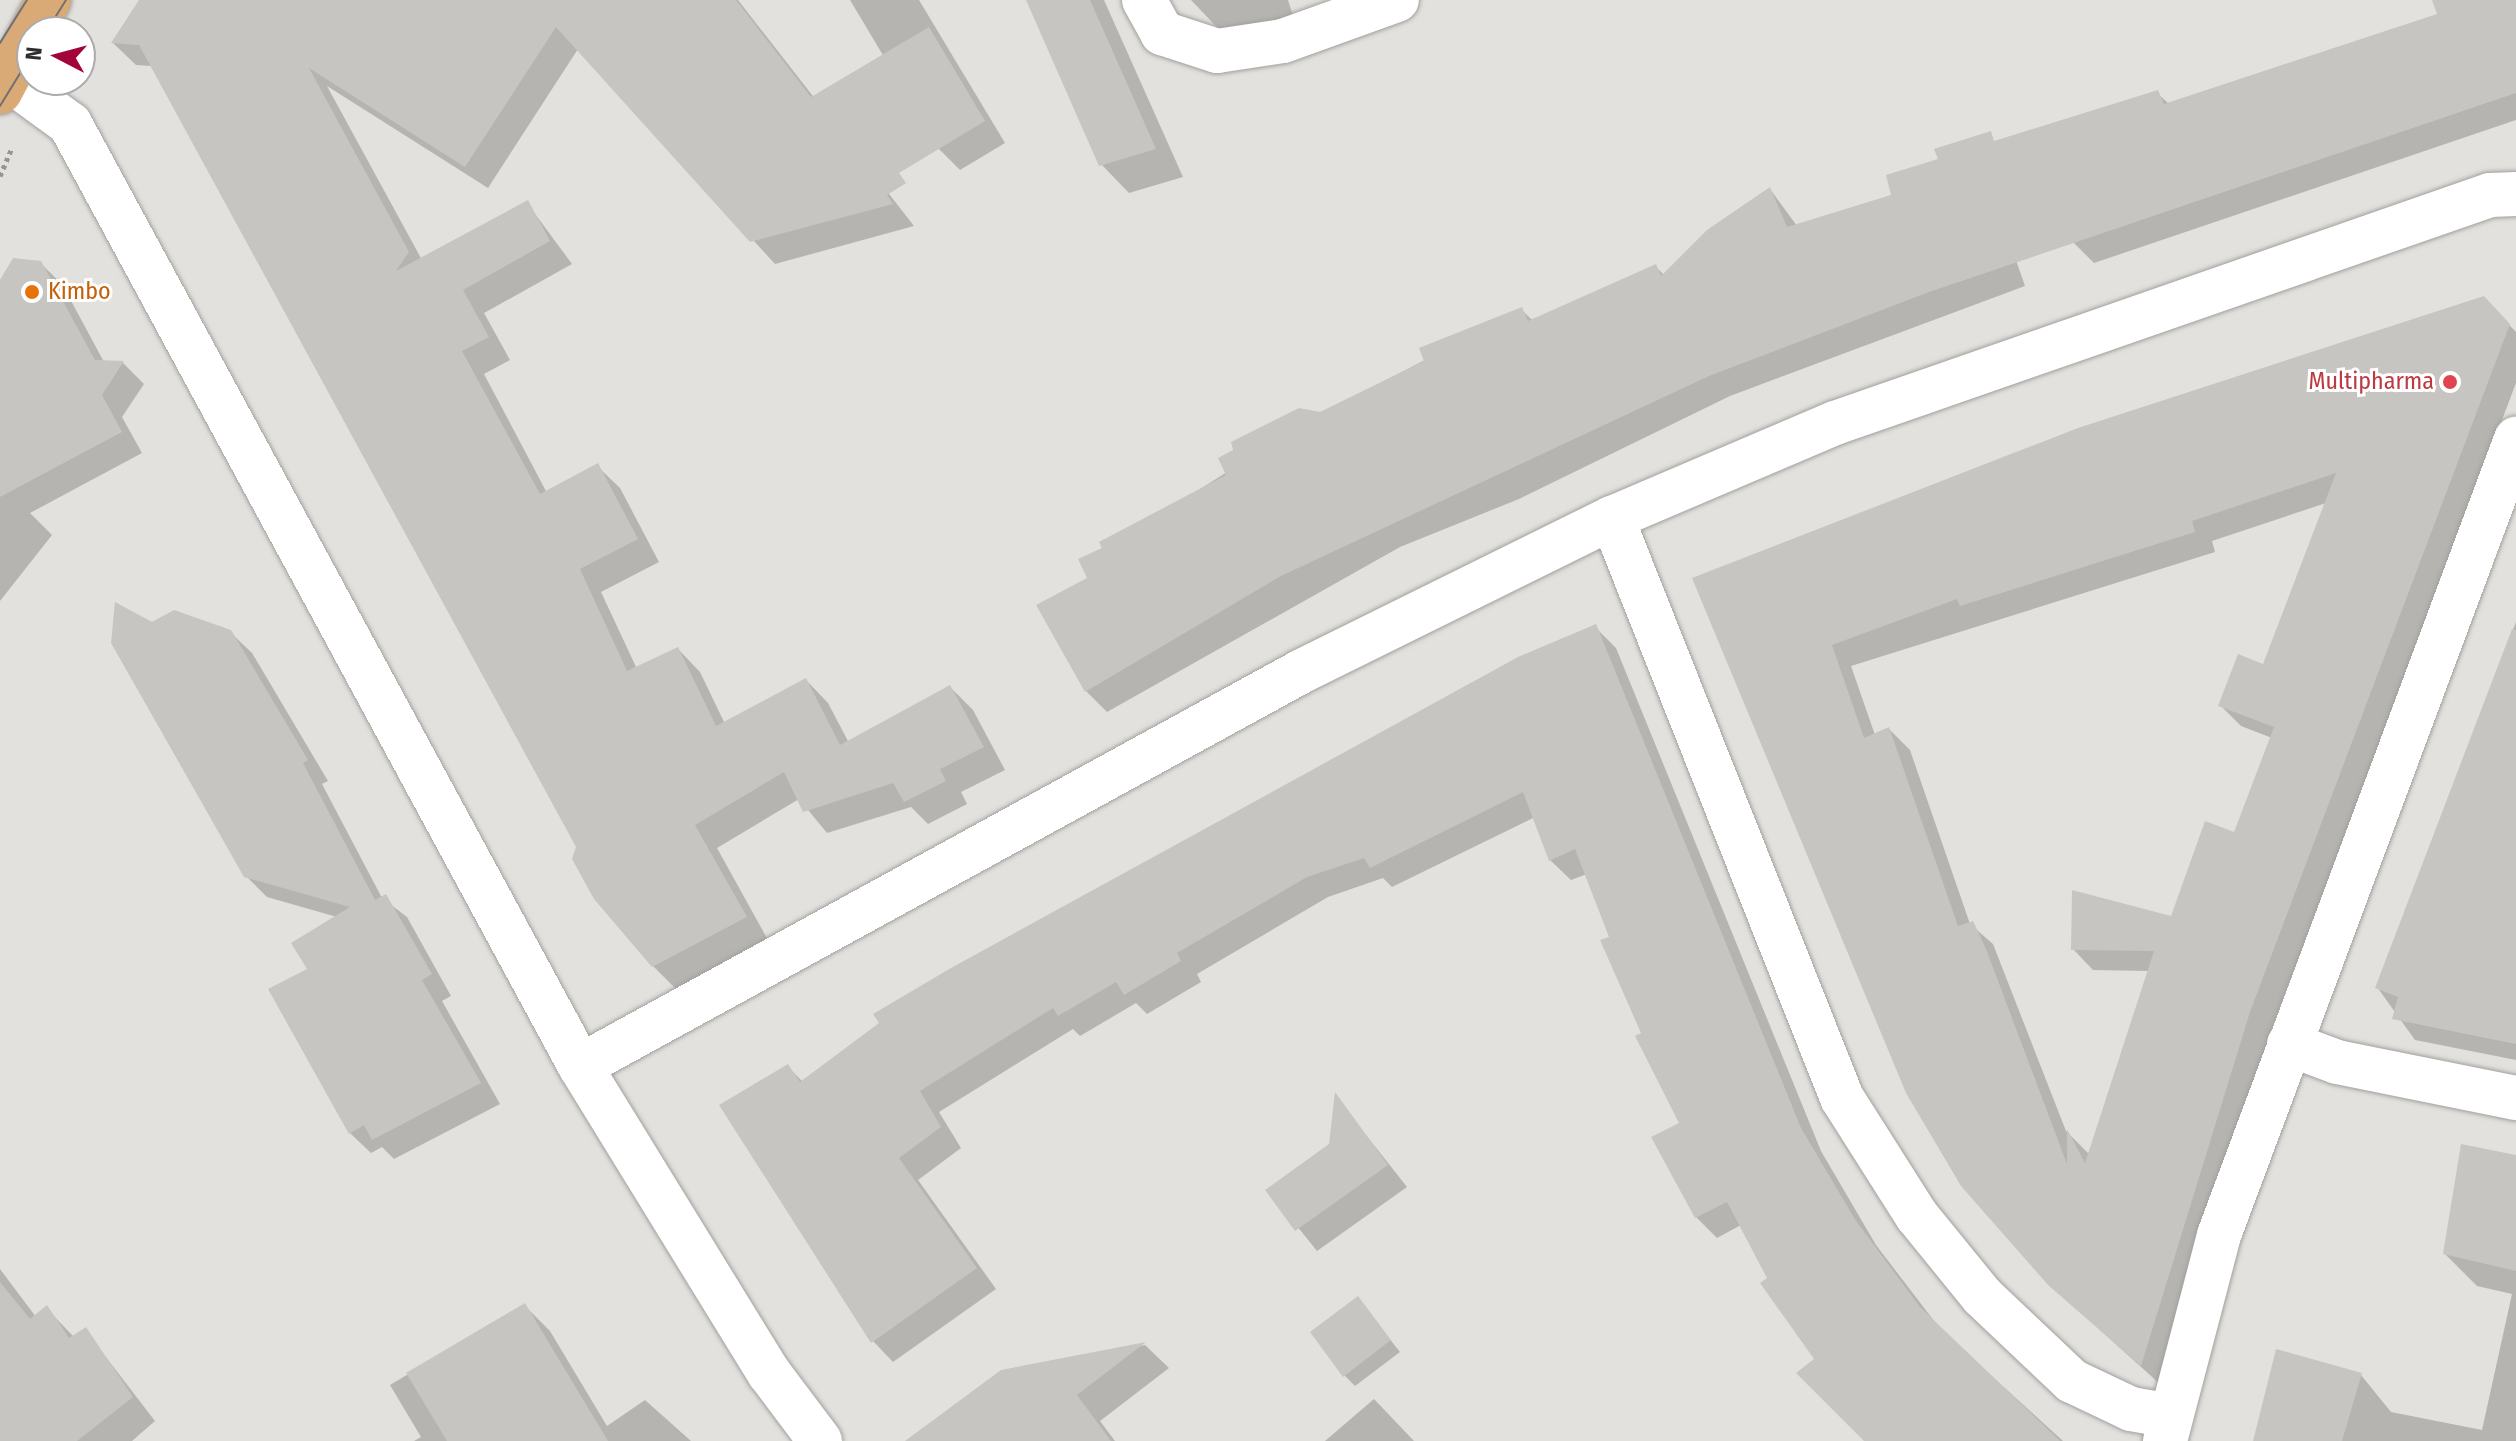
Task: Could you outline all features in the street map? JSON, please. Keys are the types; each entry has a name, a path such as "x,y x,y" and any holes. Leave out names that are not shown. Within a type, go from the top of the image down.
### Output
{"main road":[{"path":"3,81 49,0"}],"street":[{"path":"1144,0 1162,33 1217,51 1283,41 1397,0"},
{"path":"3,81 70,124 580,1066 769,1373 820,1441"},
{"path":"580,1066 1302,671 1612,518 1849,418 2475,200 2516,194"},
{"path":"1612,518 1842,1098 1917,1216 1982,1296 2072,1381 2167,1429 2219,1235 2516,439"},
{"path":"2289,1044 2337,1062 2516,1098"}],"building":[{"path":"139,0 736,0 811,97 929,27 985,121 899,173 906,183 887,195 893,204 750,242 556,27 465,167 309,68 409,252 396,271 528,200 550,241 463,290 489,337 462,351 540,494 598,463 638,539 580,569 627,671 678,647 716,726 806,678 840,745 950,685 984,747 940,769 946,781 904,802 893,783 803,812 784,772 695,825 747,917 652,967 594,899 572,859 576,847 139,45 111,43"},
{"path":"1026,0 1090,0 1156,149 1099,166"},
{"path":"2432,0 2516,0 2516,93 1929,292 1709,376 1281,576 1085,692 1036,605 1087,578 1078,559 1102,548 1099,542 1226,475 1218,458 1233,450 1231,442 1299,408 1320,412 1424,361 1419,348 1522,307 1528,321 1656,264 1661,276 1707,230 1770,187 1787,227 1891,195 1886,175 1938,159 1934,149 1991,131 1994,141 2158,90 2164,104 2437,14"},
{"path":"13,258 41,261 95,360 124,361 102,395 122,432 0,497 0,280"},
{"path":"2484,296 2510,324 2250,1012 2141,1366 2048,1285 1961,1186 1906,1093 1692,578 2078,428","holes":["2336,473 2263,664 2238,654 2218,706 2274,727 2234,832 2205,821 2171,916 2072,890 2071,950 2154,951 2085,1163 2067,1129 2067,1164 1986,949 1973,921 1958,926 1889,727 1864,738 1832,645 1957,599 1960,606 2195,532 2192,521"]},
{"path":"115,602 152,622 174,610 231,630 308,760 303,763 375,900 386,894 432,974 422,980 481,1083 372,1140 364,1125 349,1134 268,989 307,969 291,943 350,907 244,877 111,643"},
{"path":"1596,624 1801,1128 1856,1221 1920,1307 2060,1441 1864,1441 1796,1373 1814,1359 1760,1283 1767,1278 1727,1202 1695,1218 1651,1137 1679,1123 1635,1036 1641,1033 1600,940 1609,937 1575,849 1549,861 1523,792 1370,868 1364,858 1307,877 1177,953 1181,961 1124,995 1116,982 1058,1016 1053,1008 920,1091 941,1127 899,1158 977,1268 871,1343 719,1105 788,1064 800,1082 879,1023 873,1014 951,968 1518,657"},
{"path":"2512,629 2516,630 2516,1044 2392,1019 2398,997 2375,988"},
{"path":"1335,1092 1388,1165 1295,1231 1265,1190 1329,1144"},
{"path":"2461,1144 2516,1155 2516,1271 2443,1254"},
{"path":"0,1282 30,1319 47,1305 69,1338 86,1327 133,1397 77,1441 0,1441"},
{"path":"1358,1296 1391,1340 1343,1377 1310,1332"},
{"path":"525,1303 608,1441 447,1441 406,1373"},
{"path":"1146,1342 1077,1395 1111,1441 905,1441 1001,1370"},
{"path":"2276,1349 2362,1373 2342,1441 2253,1441"}],"tram line":[{"path":"0,43 27,0"},
{"path":"56,16 66,0"},
{"path":"0,106 16,80"}],"place":[{"name":"Kimbo","path":"32,292"},
{"name":"Multipharma","path":"2450,382"}]}
